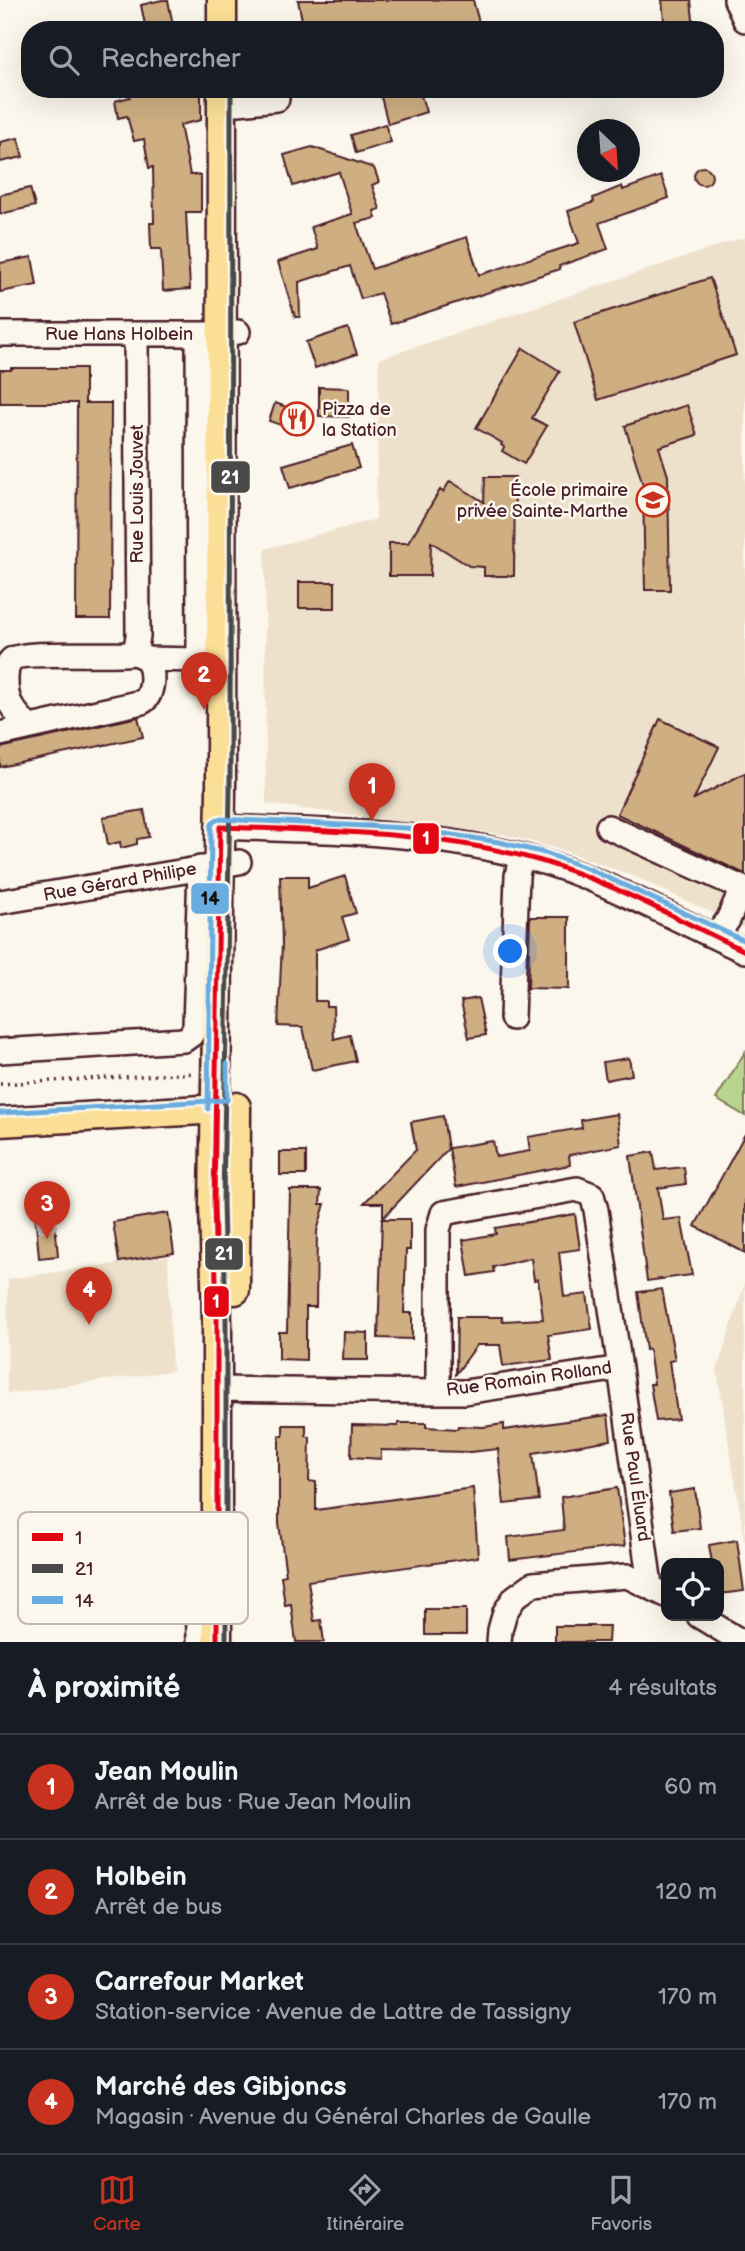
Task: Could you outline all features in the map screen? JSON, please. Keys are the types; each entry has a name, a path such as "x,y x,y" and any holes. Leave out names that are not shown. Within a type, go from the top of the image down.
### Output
{"main road":[{"path":"222,0 222,21"},
{"path":"239,0 239,21"},
{"path":"226,1109 218,1072 220,865 230,827 219,334 233,98"},
{"path":"220,865 226,1109 214,1202 226,1389 229,1512"},
{"path":"0,1122 226,1109"},
{"path":"222,1512 226,1389"},
{"path":"217,1642 218,1624"},
{"path":"233,1624 233,1642"}],"street":[{"path":"736,0 745,20"},
{"path":"268,98 277,99"},
{"name":"Rue Hans Holbein","path":"0,334 219,334"},
{"path":"28,727 3,699 6,669 18,656 141,656 199,660 219,334"},
{"name":"Rue Louis Jouvet","path":"0,734 148,699 150,665 141,656 138,636 136,335"},
{"path":"230,827 366,832 446,840 521,857 585,877 745,951"},
{"path":"608,827 743,885 727,920 715,937"},
{"path":"512,1018 517,876 521,857"},
{"path":"0,1051 184,1040 191,1035 195,1027 220,865"},
{"name":"Rue Gérard Philipe","path":"0,902 220,865"},
{"name":"Rue Romain Rolland","path":"226,1389 438,1392 465,1392 620,1368 592,1195 577,1189 443,1213 438,1230 438,1392"},
{"name":"Rue Paul Éluard","path":"620,1368 658,1590"},
{"path":"499,1642 499,1630 505,1612 515,1597 533,1584 628,1576 658,1590"},
{"path":"707,1621 742,1642"},
{"path":"198,1624 198,1642"}],"path":[{"path":"0,1084 218,1072"}],"shaded area":[{"path":"745,237 745,928 633,876 562,850 506,835 266,804 265,549 376,519 379,359"},
{"path":"168,1256 172,1371 7,1394 8,1279"},
{"path":"745,1283 745,1543 717,1370"}],"green space":[{"path":"745,1052 745,1116 716,1099"}],"building":[{"path":"168,0 172,21 144,21 141,5"},
{"path":"298,0 473,0 479,21 302,21"},
{"path":"662,0 691,0 693,21 664,21"},
{"path":"126,98 201,98 201,120 180,125 190,175 201,175 201,212 186,212 190,289 163,291 161,249 151,249 150,223 154,223 153,167 149,168 144,139 134,141 127,116 118,118 115,101"},
{"path":"381,98 422,98 426,112 388,124"},
{"path":"385,124 391,142 356,153 351,135"},
{"path":"18,138 23,157 0,162 0,142"},
{"path":"312,147 374,168 379,182 372,185 380,209 374,211 376,218 356,223 372,269 467,237 479,275 579,243 568,211 594,202 593,198 622,186 623,190 661,176 669,198 599,223 608,249 559,266 560,269 391,324 380,293 361,299 350,266 299,282 300,317 295,317 278,262 318,249 311,227 352,214 339,172 293,186 284,155"},
{"path":"703,167 709,170 712,176 709,182 703,185 697,182 694,176 697,170"},
{"path":"30,188 35,206 0,214 0,195"},
{"path":"32,257 37,285 0,292 0,263"},
{"path":"710,278 736,355 598,400 574,322"},
{"path":"348,328 357,354 315,368 306,342"},
{"path":"523,348 560,371 532,418 547,426 524,464 502,451 502,443 476,428"},
{"path":"85,368 85,403 111,403 110,619 76,619 77,403 0,403 0,370"},
{"path":"319,387 349,388 349,417 319,416"},
{"path":"275,403 310,415 304,433 269,421"},
{"path":"687,405 697,435 659,447 668,476 670,590 645,590 643,485 625,426"},
{"path":"352,445 359,468 290,488 283,465"},
{"path":"485,477 515,477 514,576 484,576 484,567 469,566 431,542 430,576 389,576 389,543 408,543 440,490 443,492 450,481 484,502"},
{"path":"299,582 335,582 335,608 299,608"},
{"path":"138,717 143,737 0,767 0,748"},
{"path":"660,719 719,747 694,799 745,773 745,874 617,814"},
{"path":"144,810 149,837 137,839 137,844 121,848 120,842 108,845 103,817"},
{"path":"280,876 308,876 308,888 345,876 356,913 342,917 349,939 315,950 315,1001 326,1001 326,1006 333,1006 334,1039 350,1035 356,1061 312,1070 303,1027 278,1026 282,944"},
{"path":"530,917 569,917 569,989 528,988"},
{"path":"478,998 486,1035 469,1038 461,1001"},
{"path":"629,1058 632,1075 606,1080 603,1062"},
{"path":"617,1114 621,1145 569,1155 570,1165 456,1187 449,1148 493,1141 496,1157 530,1151 528,1137 582,1128 581,1120"},
{"path":"443,1116 448,1149 383,1218 383,1203 364,1203 416,1150 411,1122"},
{"path":"745,1134 745,1253 695,1226"},
{"path":"280,1152 306,1152 306,1175 280,1175"},
{"path":"653,1152 656,1170 684,1167 686,1184 658,1188 663,1220 681,1218 692,1275 647,1281 630,1156"},
{"path":"52,1188 58,1256 39,1258 33,1189"},
{"path":"290,1190 321,1190 320,1204 325,1204 317,1231 316,1307 306,1307 306,1360 279,1359 279,1332 287,1332"},
{"path":"168,1213 174,1253 119,1262 113,1222"},
{"path":"575,1214 580,1249 559,1252 564,1297 587,1294 592,1329 548,1335 552,1360 503,1366 500,1345 477,1345 456,1374 457,1317 502,1317 503,1321 543,1319 538,1279 534,1280 531,1258 493,1267 494,1272 469,1276 463,1240 496,1234 495,1228"},
{"path":"382,1219 410,1219 404,1313 412,1313 412,1339 378,1338"},
{"path":"662,1289 675,1360 669,1361 678,1419 656,1421 650,1384 654,1384 638,1292"},
{"path":"344,1332 368,1333 368,1360 343,1360"},
{"path":"608,1415 611,1440 533,1453 539,1500 504,1504 498,1449 470,1452 381,1450 381,1459 351,1457 352,1425 398,1426 398,1423 426,1423 426,1427 457,1429 458,1426 504,1424 504,1430"},
{"path":"283,1425 306,1425 306,1436 310,1437 309,1481 316,1482 316,1510 473,1488 478,1557 308,1581 314,1621 321,1620 324,1642 296,1642 291,1604 285,1605 281,1576 286,1575 279,1523 279,1436 283,1436"},
{"path":"617,1488 625,1546 510,1560 508,1537 564,1530 561,1497"},
{"path":"695,1489 700,1528 674,1531 669,1493"},
{"path":"737,1540 744,1591 724,1593 724,1558 711,1558 709,1545"},
{"path":"425,1609 466,1609 466,1635 425,1635"},
{"path":"555,1626 609,1626 608,1642 555,1642"}],"tunnel":[{"path":"36,1222 55,1218"}],"transit line":[{"name":"21","path":"226,1512 223,1202 230,790 231,98"},
{"name":"14","path":"208,1109 211,827 218,819 406,828 499,842 545,853 589,869 745,941"},
{"name":"1","path":"217,1512 214,1202 220,827 382,834 502,851 541,861 593,880 745,951"},
{"name":"14","path":"0,1113 227,1100 227,1064"},
{"name":"1","path":"217,1624 217,1642"},
{"name":"21","path":"226,1624 226,1642"}],"place":[{"name":"Pizza de la Station","path":"297,419"},
{"name":"École primaire privée Sainte-Marthe","path":"653,500"},
{"name":"Holbein","path":"204,710"},
{"name":"Jean Moulin","path":"372,821"},
{"name":"Carrefour Market","path":"47,1239"},
{"name":"Marché des Gibjoncs","path":"89,1325"}]}
